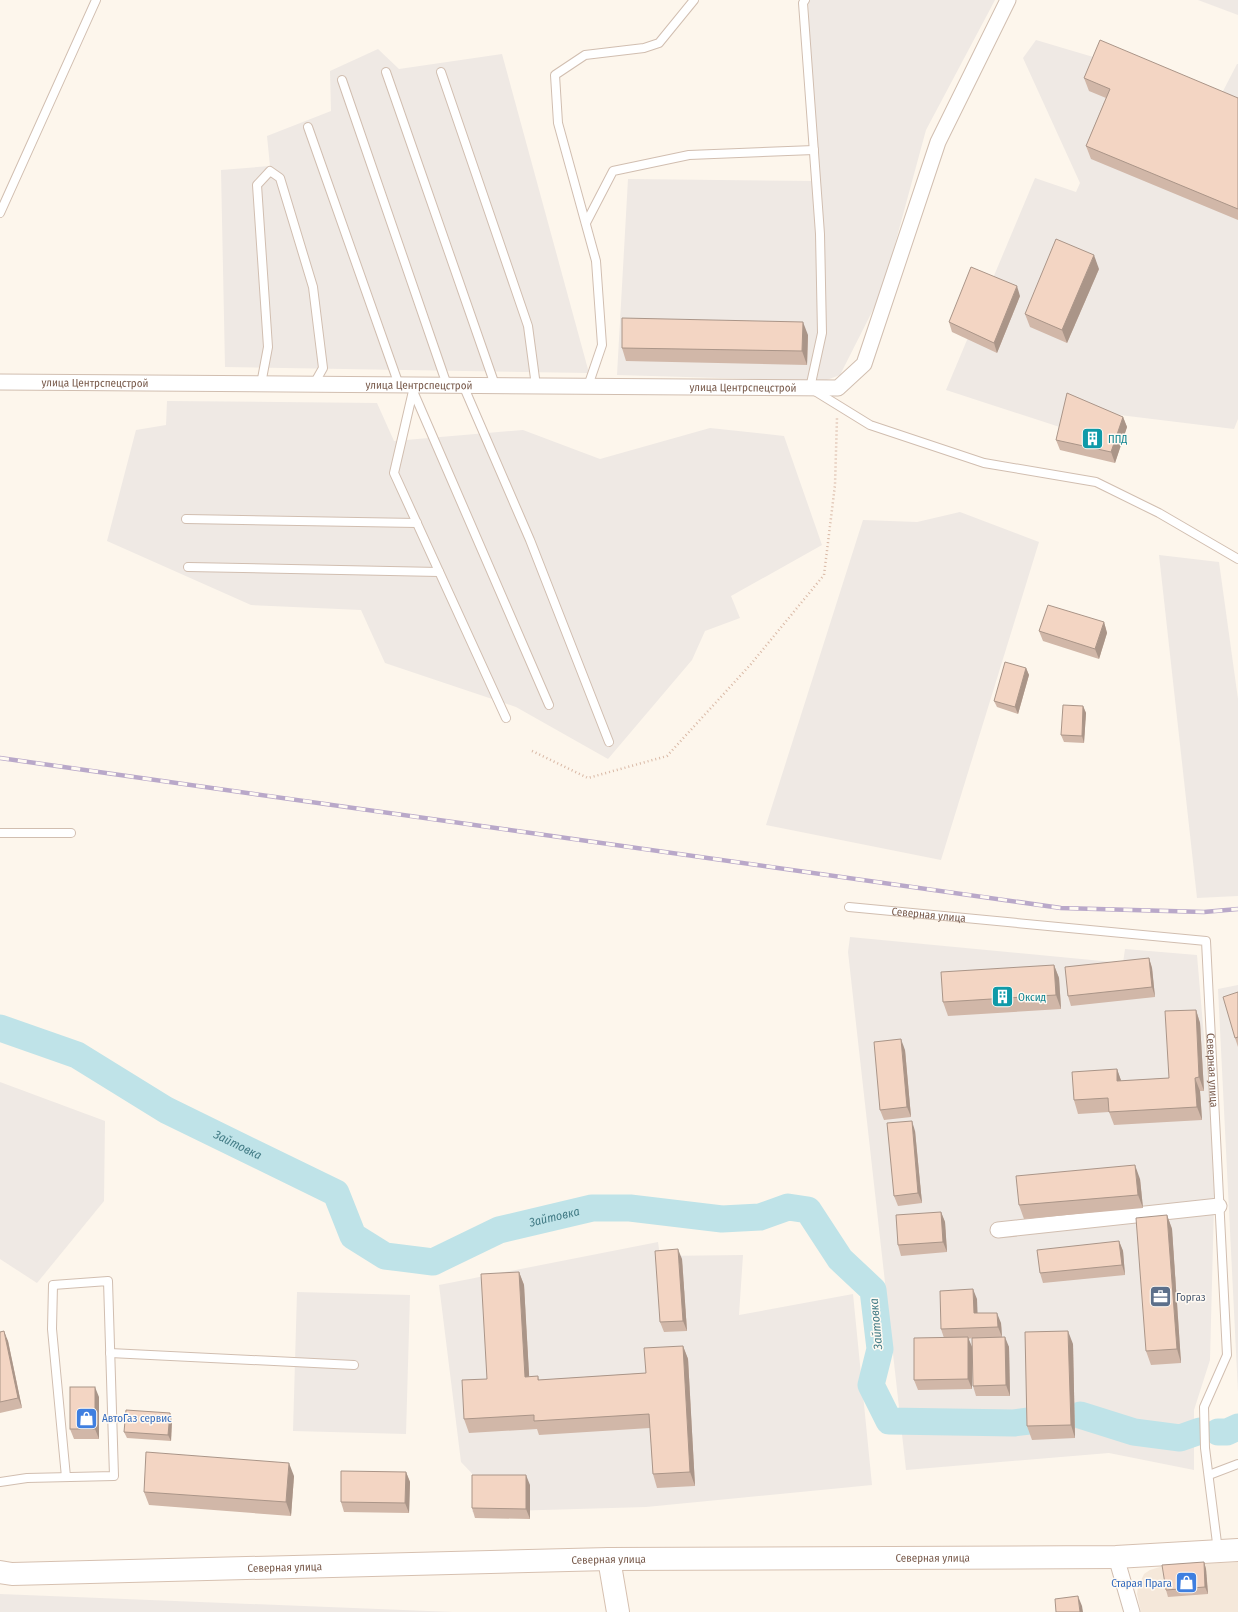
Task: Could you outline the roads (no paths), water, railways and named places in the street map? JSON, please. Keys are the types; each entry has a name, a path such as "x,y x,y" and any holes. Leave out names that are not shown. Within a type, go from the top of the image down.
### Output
{"main road":[{"name":"Северная улица","path":"0,1572 12,1574 609,1559 1116,1556 1228,1551"},
{"path":"609,1559 618,1612"}],"street":[{"name":"улица Центрспецстрой","path":"0,382 314,384 408,387 495,385 838,388 864,364 938,142 1008,0"},
{"path":"998,1230 1219,1206"},
{"path":"1116,1556 1132,1612"}],"lane":[{"path":"0,213 96,0"},
{"path":"588,386 602,345 596,261 558,122 555,75 585,55 644,48 659,43 694,0"},
{"path":"805,0 803,3 820,234 822,333 810,388 870,425 984,463 1096,482 1159,513 1238,559"},
{"path":"386,72 495,385"},
{"path":"441,72 528,326 536,386"},
{"path":"342,80 447,385"},
{"path":"308,127 408,387 549,705"},
{"path":"586,223 613,171 689,155 814,150"},
{"path":"261,384 268,346 257,185 270,171 280,178 313,288 323,368 314,384"},
{"path":"463,385 530,540 609,742"},
{"path":"408,387 394,473 506,718"},
{"path":"186,519 417,524"},
{"path":"188,567 439,572"},
{"path":"0,833 71,833"},
{"name":"Северная улица","path":"849,907 1206,941 1227,1355 1204,1407 1205,1448 1209,1475 1228,1551"},
{"path":"0,1482 27,1478 114,1476 108,1281 54,1285 52,1329 66,1477"},
{"path":"110,1353 354,1365"},
{"path":"1209,1475 1238,1464"}],"waterway":[{"name":"Зайтовка","path":"0,1028 77,1055 166,1110 336,1193 353,1236 385,1256 433,1262 499,1230 592,1208 630,1208 722,1219 760,1217 788,1207 808,1210 840,1259 873,1290 880,1349 871,1385 889,1421 1014,1423 1029,1421"},
{"name":"Зайтовка","path":"1080,1415 1134,1432 1180,1438 1200,1431"},
{"name":"Зайтовка","path":"1218,1432 1227,1432 1238,1427"}],"railway":[{"path":"0,758 1061,908 1204,912 1238,909"}],"place":[{"name":"ППД","path":"1093,439"},
{"name":"Оксид","path":"1003,997"},
{"name":"Горгаз","path":"1161,1297"},
{"name":"АвтоГаз сервис","path":"86,1418"},
{"name":"Старая Прага","path":"1187,1583"}]}
